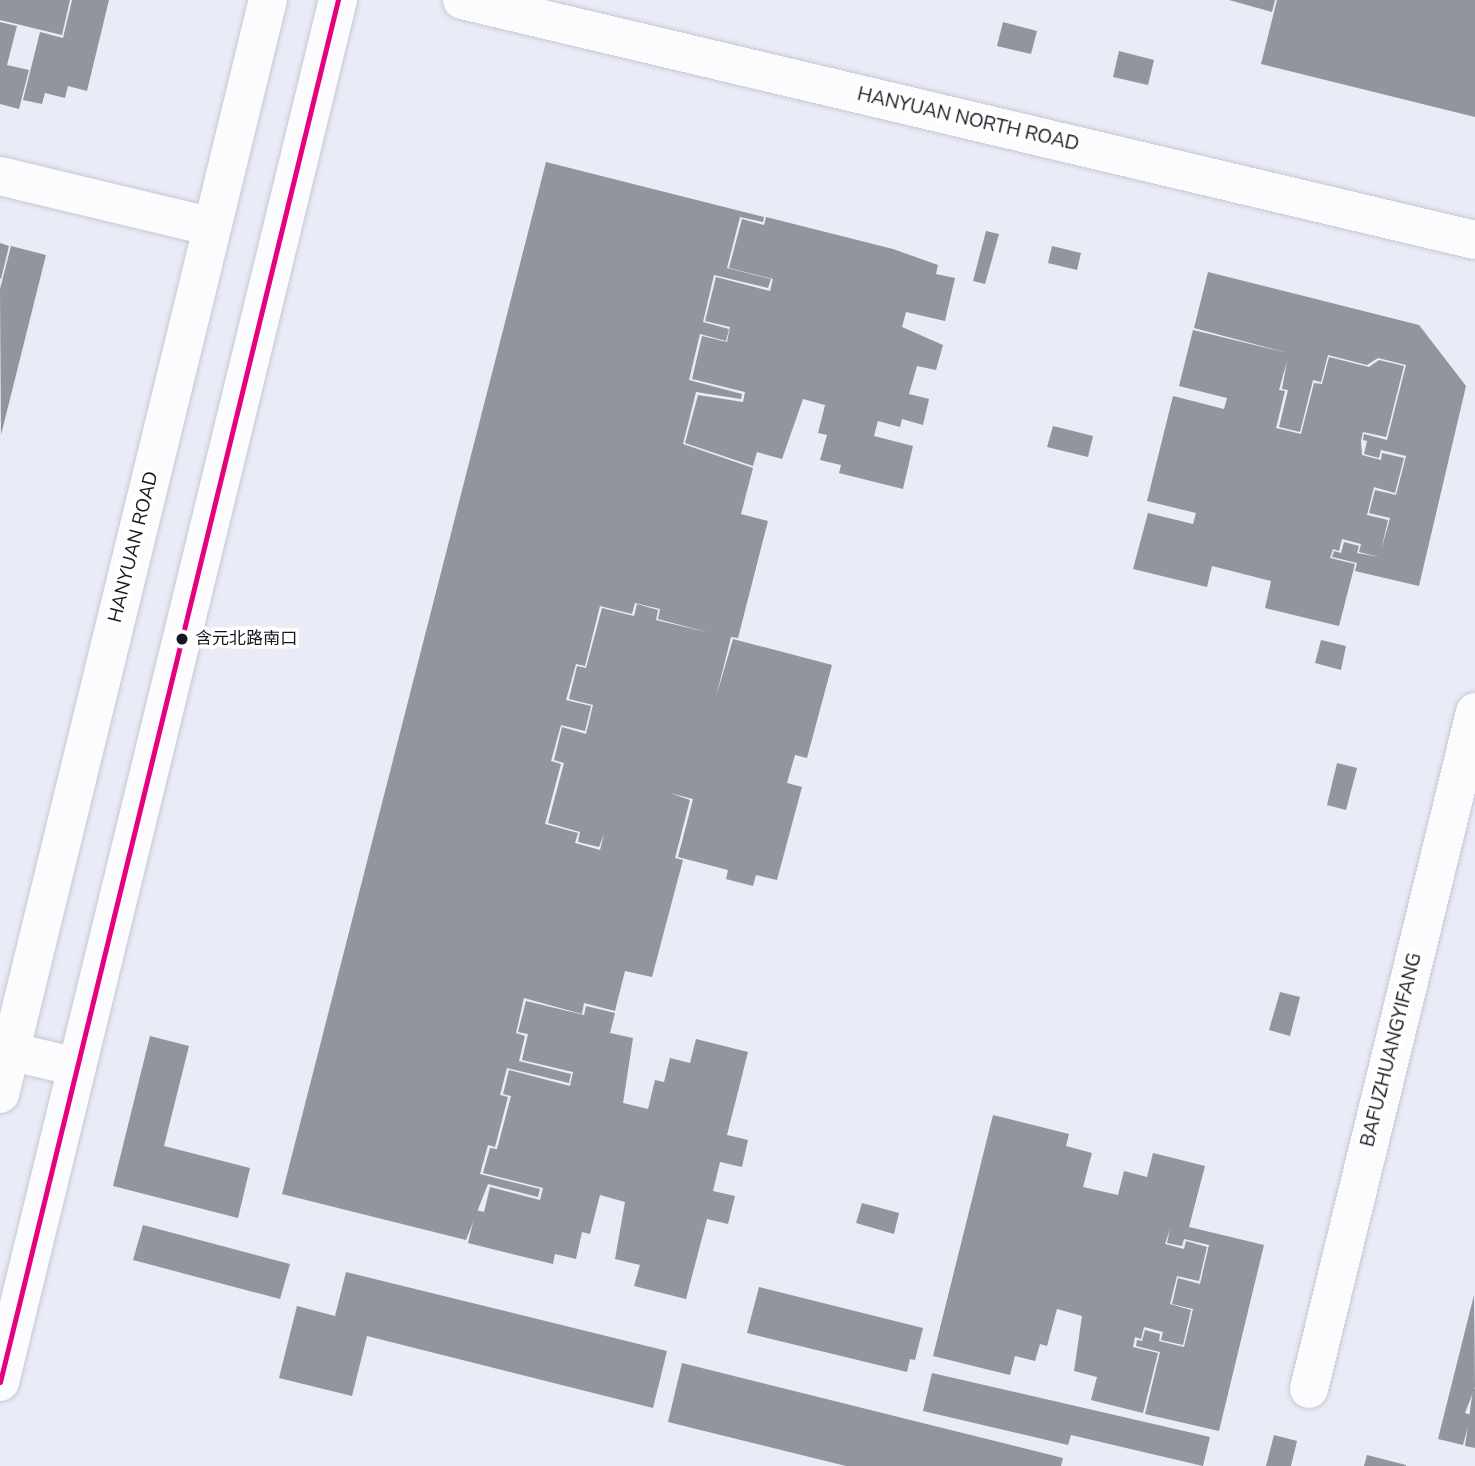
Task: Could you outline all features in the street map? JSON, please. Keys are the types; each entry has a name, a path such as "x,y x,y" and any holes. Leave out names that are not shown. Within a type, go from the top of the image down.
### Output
{"main road":[{"name":"HANYUAN ROAD","path":"0,1094 5,1050 268,0"},
{"path":"0,1382 338,0"},
{"name":"HANYUAN NORTH ROAD","path":"461,0 1475,240"},
{"path":"0,176 212,227"},
{"name":"BAFUZHUANGYIFANG","path":"1309,1389 1475,712"},
{"path":"5,1050 77,1068"}],"building":[{"path":"0,0 70,0 62,35 0,20"},
{"path":"72,0 109,0 87,91 68,86 65,98 45,93 42,104 23,100 40,32 63,38"},
{"path":"1229,0 1275,0 1272,12"},
{"path":"1277,0 1475,0 1475,117 1261,64"},
{"path":"0,22 17,26 7,65 29,70 19,109 0,104"},
{"path":"1003,22 1037,31 1031,54 997,46"},
{"path":"1119,51 1154,60 1148,85 1113,77"},
{"path":"546,162 764,217 763,222 740,217 727,268 771,279 768,288 714,275 703,322 729,329 726,341 700,334 689,380 742,394 741,399 696,392 683,444 753,468 741,514 768,521 738,638 731,637 716,697 733,639 832,665 807,758 795,755 787,783 802,787 777,880 756,875 753,886 726,879 728,870 678,857 693,799 670,793 690,800 675,858 683,860 652,977 625,971 615,1011 584,1003 582,1014 524,998 516,1033 525,1036 519,1061 571,1074 569,1083 507,1068 500,1095 508,1097 495,1147 488,1145 480,1174 540,1189 538,1197 488,1184 466,1240 282,1194","holes":["635,603 660,609 658,619 710,633 656,620 658,610 637,604 634,616 602,608 586,668 577,666 569,699 593,705 586,734 562,727 554,760 564,763 548,823 580,832 578,842 599,847 604,834 600,850 575,843 578,833 545,824 561,764 551,761 561,725 585,731 591,706 566,700 576,664 585,666 600,606 632,614"]},
{"path":"766,217 893,249 938,265 936,274 955,278 945,321 906,312 902,327 943,345 936,370 917,366 909,394 929,399 923,425 902,419 900,427 878,421 874,436 913,446 903,489 839,473 841,465 820,460 827,435 818,433 825,405 803,399 782,459 757,452 753,466 685,443 698,395 743,402 745,392 692,379 702,336 727,342 730,327 705,321 716,277 770,291 773,279 729,268 742,219 764,225"},
{"path":"986,231 999,234 985,284 973,281"},
{"path":"0,243 9,246 1,279 0,278"},
{"path":"11,246 46,255 1,435 0,289"},
{"path":"1052,246 1081,253 1077,270 1048,263"},
{"path":"1208,272 1419,325 1466,386 1419,586 1355,571 1357,563 1332,557 1334,551 1341,553 1344,542 1359,546 1357,553 1380,557 1359,552 1361,544 1342,539 1339,551 1333,549 1330,558 1355,564 1339,626 1265,608 1271,581 1212,566 1207,587 1133,569 1148,513 1193,524 1196,513 1147,501 1173,396 1224,409 1227,398 1179,386 1193,330 1288,353 1194,328","holes":["1328,355 1367,365 1378,358 1406,365 1387,440 1364,434 1363,440 1367,441 1364,454 1379,458 1381,450 1406,456 1396,495 1375,490 1369,513 1390,518 1381,551 1388,520 1367,515 1374,487 1395,493 1404,458 1382,453 1381,460 1362,455 1361,441 1363,432 1386,437 1404,366 1379,360 1369,367 1329,357 1322,384 1314,383 1301,434 1276,428 1285,391 1279,390 1287,361 1282,389 1288,390 1279,427 1300,432 1313,380 1321,382"]},
{"path":"1053,426 1093,436 1088,457 1047,447"},
{"path":"1321,640 1346,646 1341,670 1315,663"},
{"path":"1337,763 1357,768 1346,810 1327,805"},
{"path":"1280,992 1300,997 1290,1036 1269,1030"},
{"path":"526,1001 584,1015 586,1006 615,1013 610,1033 633,1038 623,1103 648,1109 655,1080 664,1082 670,1058 690,1063 696,1039 748,1052 727,1135 748,1140 742,1167 720,1162 713,1191 735,1196 728,1224 707,1219 686,1299 634,1286 640,1265 615,1259 625,1202 600,1195 590,1234 582,1232 576,1259 555,1254 553,1264 468,1243 476,1210 484,1212 490,1187 540,1200 543,1188 483,1173 490,1148 497,1149 511,1096 503,1094 509,1070 570,1086 573,1072 522,1060 528,1034 518,1032"},
{"path":"150,1036 189,1046 164,1146 250,1168 238,1218 113,1186"},
{"path":"993,1115 1069,1134 1066,1146 1092,1153 1083,1187 1118,1195 1124,1171 1147,1177 1153,1153 1205,1166 1189,1227 1264,1245 1219,1431 1145,1414 1160,1352 1136,1346 1137,1340 1142,1341 1145,1330 1160,1334 1159,1341 1184,1347 1193,1309 1172,1304 1178,1278 1200,1284 1209,1245 1184,1239 1182,1246 1167,1243 1170,1229 1165,1244 1184,1249 1186,1241 1207,1247 1199,1281 1177,1276 1170,1304 1191,1310 1183,1345 1161,1340 1163,1332 1144,1327 1141,1339 1135,1337 1133,1347 1158,1353 1143,1413 1091,1400 1097,1377 1074,1371 1082,1316 1057,1309 1047,1346 1040,1344 1035,1361 1015,1356 1010,1375 933,1356"},
{"path":"862,1203 899,1213 894,1234 856,1223"},
{"path":"143,1225 290,1264 280,1299 133,1260"},
{"path":"346,1272 667,1351 653,1408 367,1336 352,1396 279,1378 297,1306 335,1316"},
{"path":"759,1287 923,1328 915,1360 910,1359 907,1372 747,1333"},
{"path":"1474,1295 1475,1387 1465,1413 1471,1415 1463,1445 1438,1439"},
{"path":"682,1363 1063,1458 1061,1466 846,1466 668,1422"},
{"path":"932,1373 1210,1437 1203,1466 1071,1435 1068,1445 923,1411"},
{"path":"1475,1389 1475,1448 1465,1446"},
{"path":"1274,1435 1297,1441 1291,1466 1266,1466"},
{"path":"1367,1455 1406,1465 1406,1466 1364,1466"}],"transit line":[{"path":"0,1382 338,0"}],"place":[{"name":"含元北路南口","path":"182,639"}]}
